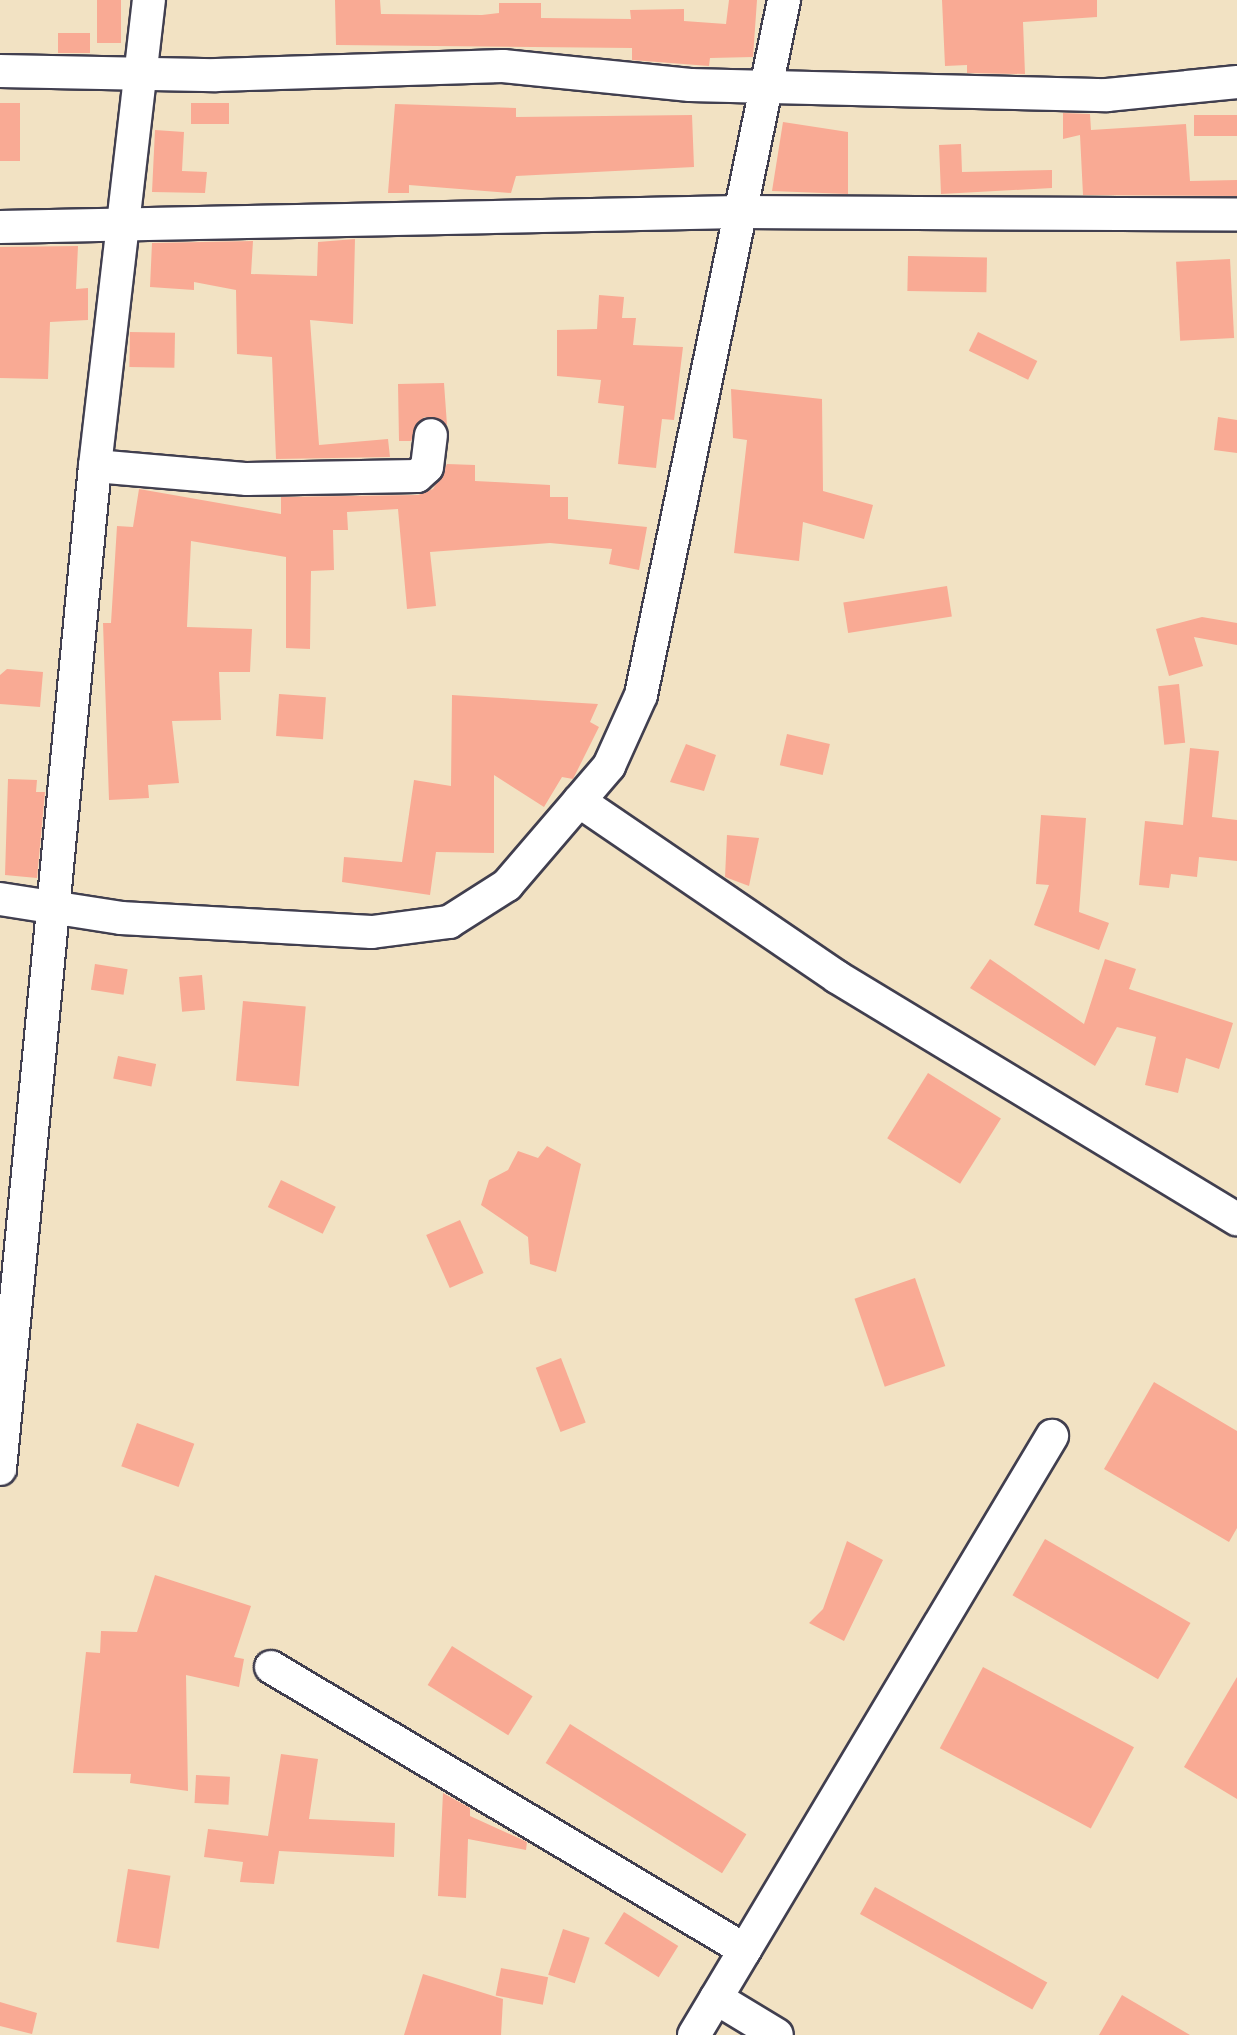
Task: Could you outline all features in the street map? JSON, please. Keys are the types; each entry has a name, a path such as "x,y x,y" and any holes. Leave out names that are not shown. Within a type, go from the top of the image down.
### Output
{"street":[{"path":"0,1469 56,909 95,466 120,226 149,0"},
{"path":"0,899 56,909 250,928 416,931 478,909 579,801 627,737 641,695 784,0"},
{"path":"0,71 140,75 489,66 690,85 767,83 1107,95 1237,82"},
{"path":"0,227 120,226 195,218 739,212 1237,215"},
{"path":"95,466 247,479 417,476 427,467 431,435"},
{"path":"579,801 837,977 1237,1219"},
{"path":"694,2035 1052,1436"},
{"path":"271,1667 745,1950"},
{"path":"716,1998 777,2035"}],"building":[{"path":"97,0 121,0 121,43 97,43"},
{"path":"335,0 380,0 381,14 482,15 499,13 499,3 541,3 541,18 631,19 630,10 684,9 684,21 726,24 729,0 757,0 753,57 710,58 709,66 632,60 632,48 336,45"},
{"path":"942,0 1097,0 1097,17 1023,22 1025,74 967,73 967,65 945,66"},
{"path":"58,33 90,33 90,53 58,53"},
{"path":"0,103 20,103 20,161 0,161"},
{"path":"191,103 229,103 229,124 191,124"},
{"path":"395,104 516,108 516,117 692,115 694,167 516,176 511,193 409,185 409,193 388,193"},
{"path":"1063,113 1090,114 1091,130 1186,124 1190,181 1237,180 1237,196 1083,195 1080,135 1063,139"},
{"path":"1194,115 1237,115 1237,136 1194,136"},
{"path":"783,122 848,132 848,194 772,191"},
{"path":"155,130 184,132 182,171 207,172 205,193 152,192"},
{"path":"961,144 962,172 1052,170 1052,188 941,194 939,145"},
{"path":"355,239 353,324 310,320 319,445 388,439 390,457 276,459 272,357 237,354 236,290 194,282 194,290 150,287 152,243 253,241 251,274 317,276 318,242"},
{"path":"78,246 76,289 88,288 88,320 50,322 48,379 0,378 0,247"},
{"path":"908,256 987,257 986,292 907,291"},
{"path":"1230,259 1234,338 1180,341 1176,262"},
{"path":"599,295 624,297 622,318 636,318 633,345 683,347 674,420 662,419 656,468 618,464 624,406 598,403 601,380 557,376 557,330 597,329"},
{"path":"130,332 175,333 174,368 129,367"},
{"path":"978,332 1037,361 1028,380 969,351"},
{"path":"444,383 447,425 424,417 411,441 399,441 398,384"},
{"path":"731,389 822,399 823,491 873,505 864,539 803,522 799,561 734,553 747,440 733,438"},
{"path":"1218,417 1237,420 1237,453 1214,450"},
{"path":"447,464 475,465 475,481 550,485 550,497 568,497 568,519 647,527 639,570 609,564 612,549 550,543 430,552 436,606 407,609 398,509 347,512 348,530 333,530 334,570 311,571 310,649 286,648 286,557 191,541 187,627 252,629 250,672 219,672 221,720 172,721 179,783 148,785 149,798 109,800 103,623 111,623 117,526 133,527 139,489 281,514 281,497 418,495 433,489"},
{"path":"947,586 952,617 848,633 843,602"},
{"path":"1202,617 1237,623 1237,645 1194,637 1203,666 1169,676 1156,629"},
{"path":"7,669 43,672 40,707 0,704 0,675"},
{"path":"1179,684 1185,743 1164,745 1158,686"},
{"path":"279,694 326,697 323,739 276,736"},
{"path":"452,695 598,704 590,722 599,727 573,779 562,777 544,807 494,775 494,853 436,852 430,895 342,882 344,857 402,862 414,780 451,786"},
{"path":"787,734 830,744 823,775 780,765"},
{"path":"686,744 716,755 704,791 670,782"},
{"path":"1190,748 1219,751 1212,817 1237,820 1237,861 1199,857 1197,877 1171,874 1169,888 1139,885 1145,821 1183,825"},
{"path":"8,779 37,780 36,792 45,792 37,878 5,875"},
{"path":"1041,815 1086,818 1079,912 1109,923 1099,950 1034,925 1049,885 1036,884"},
{"path":"727,835 759,838 749,886 725,877"},
{"path":"990,959 1084,1024 1105,959 1136,969 1129,989 1233,1023 1219,1069 1186,1058 1178,1093 1145,1085 1156,1037 1117,1027 1095,1066 970,988"},
{"path":"95,964 128,969 124,995 91,990"},
{"path":"202,975 205,1010 182,1012 179,977"},
{"path":"243,1001 306,1006 299,1086 236,1081"},
{"path":"118,1056 156,1064 151,1087 113,1078"},
{"path":"928,1073 1001,1119 960,1184 887,1138"},
{"path":"547,1146 581,1164 556,1272 530,1264 528,1237 481,1205 489,1180 508,1170 518,1151 538,1158"},
{"path":"281,1180 336,1207 323,1234 268,1207"},
{"path":"460,1220 484,1273 450,1288 426,1235"},
{"path":"915,1278 945,1366 885,1387 854,1299"},
{"path":"561,1358 586,1422 561,1432 536,1368"},
{"path":"1154,1382 1237,1431 1237,1528 1229,1542 1104,1469"},
{"path":"137,1423 194,1444 179,1487 121,1466"},
{"path":"1045,1539 1190,1623 1158,1679 1012,1595"},
{"path":"847,1541 883,1560 844,1641 809,1623 823,1609"},
{"path":"155,1575 251,1606 234,1657 244,1659 239,1687 186,1675 188,1791 130,1783 131,1774 73,1773 86,1652 100,1653 101,1631 137,1632"},
{"path":"452,1646 533,1696 508,1735 428,1685"},
{"path":"983,1667 1134,1747 1091,1829 940,1748"},
{"path":"1237,1677 1237,1799 1184,1767"},
{"path":"570,1724 746,1834 722,1873 546,1763"},
{"path":"281,1754 318,1759 309,1819 395,1823 394,1857 279,1851 274,1884 240,1882 243,1862 204,1857 208,1829 268,1836"},
{"path":"196,1775 230,1777 228,1805 195,1803"},
{"path":"443,1793 470,1808 470,1816 527,1842 526,1850 468,1839 466,1898 438,1896"},
{"path":"128,1869 170,1876 159,1949 116,1942"},
{"path":"875,1887 1047,1983 1032,2010 860,1914"},
{"path":"624,1912 678,1946 659,1977 604,1943"},
{"path":"563,1929 590,1938 575,1983 548,1975"},
{"path":"501,1968 548,1977 543,2005 496,1995"},
{"path":"423,1974 503,1999 501,2035 404,2035"},
{"path":"1122,1995 1190,2035 1099,2035"},
{"path":"0,2002 37,2013 32,2034 0,2026"}]}
